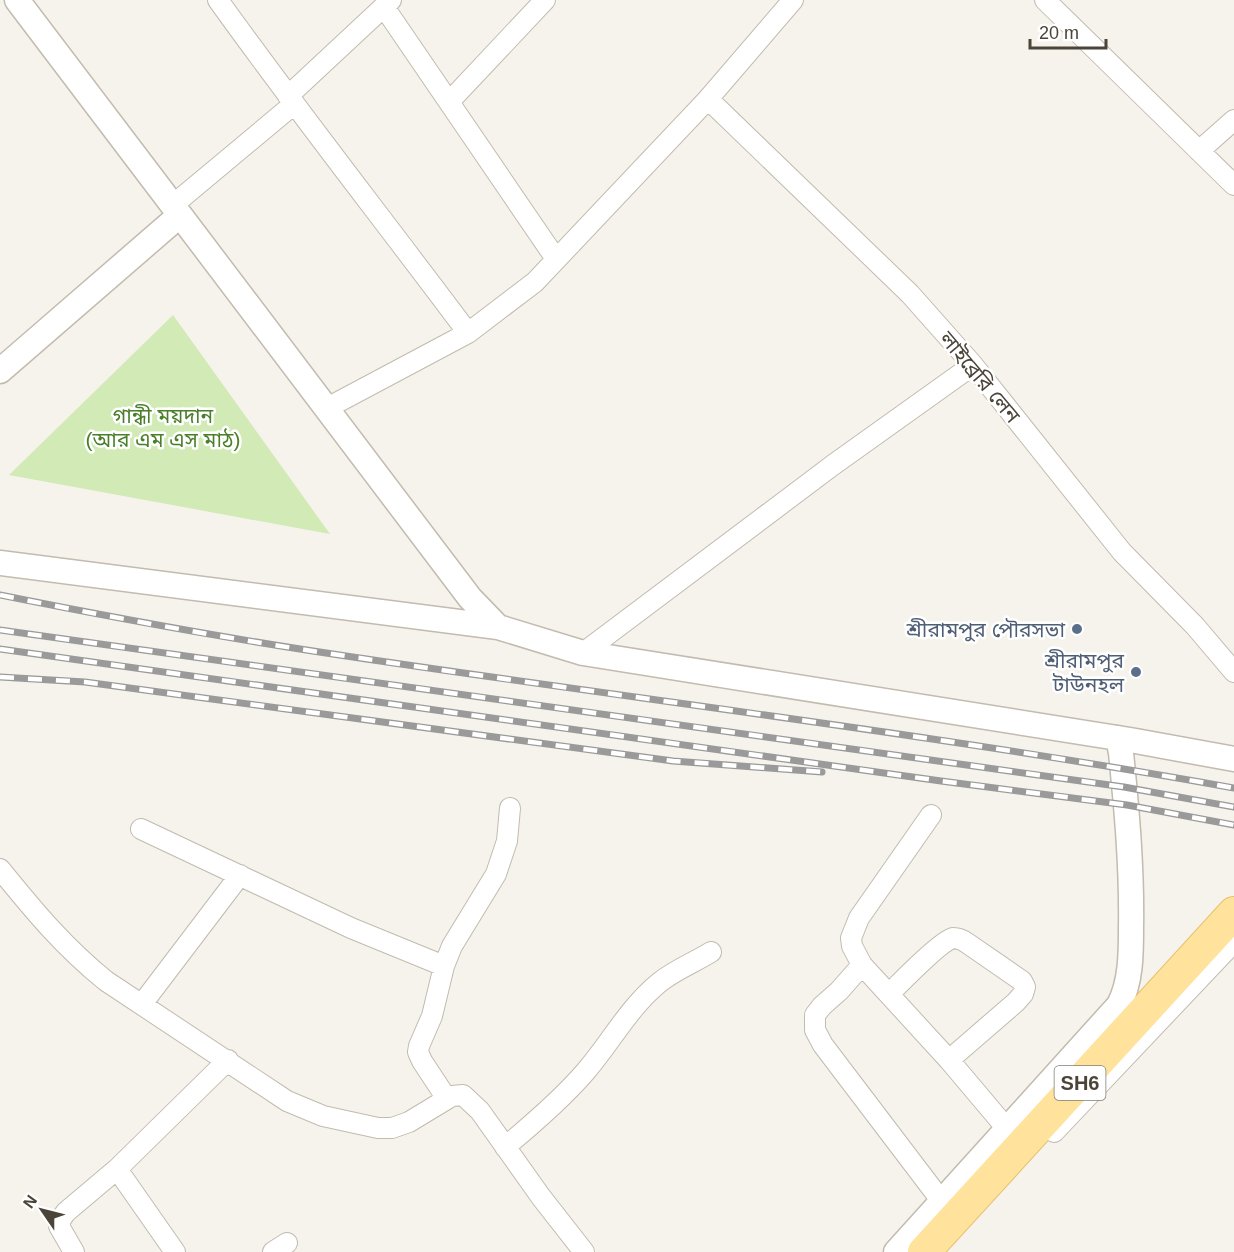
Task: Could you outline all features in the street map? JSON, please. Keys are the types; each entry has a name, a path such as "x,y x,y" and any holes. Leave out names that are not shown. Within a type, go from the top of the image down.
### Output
{"main road":[{"name":"SH6","path":"924,1252 1234,913"}],"street":[{"path":"17,0 470,598 498,627"},
{"path":"218,0 468,333"},
{"path":"449,102 545,0"},
{"path":"327,408 468,333 535,282 708,99 793,0"},
{"path":"1045,0 1234,186"},
{"path":"0,370 177,210 388,4 449,102 556,260"},
{"name":"লাইব্রেরি লেন","path":"708,99 910,294 972,365 1122,552 1195,626 1234,672"},
{"path":"1199,151 1234,120"},
{"path":"583,653 833,465 972,365"},
{"path":"0,563 498,627 583,653 1118,738 1234,759"},
{"path":"896,1252 943,1203 1119,1005 1124,994 1131,950 1132,876 1118,738"},
{"path":"447,1099 418,1052 419,1046 432,1016 444,966 461,929 496,874 507,841 510,808"},
{"path":"930,815 859,918 851,938 852,946 862,965 950,1060 1008,1130"},
{"path":"141,829 351,928 444,966"},
{"path":"0,869 52,932 106,981 287,1101 323,1116 378,1128 392,1128 409,1122 458,1094 468,1099 480,1111 584,1252"},
{"path":"142,1004 240,875"},
{"path":"889,994 952,938 967,942 1022,981 1025,987 1016,1002 950,1060"},
{"path":"941,1252 1234,942"},
{"path":"505,1147 542,1117 585,1072 626,1017 661,981 711,952"},
{"path":"862,965 839,992 822,1006 816,1015 815,1030 943,1203"},
{"path":"74,1252 59,1226 66,1212 117,1169 228,1060"},
{"path":"117,1169 175,1252"}],"green space":[{"name":"গান্ধী ময়দান (আর এম এস মাঠ)","path":"173,315 330,534 9,475"}],"railway":[{"path":"0,595 173,628 303,649 1013,751 1234,788"},
{"path":"0,630 1124,787 1234,807"},
{"path":"0,649 1127,805 1234,825"},
{"path":"0,677 85,682 673,761 822,772"}],"place":[{"name":"শ্রীরামপুর পৌরসভা","path":"1077,629"},
{"name":"শ্রীরামপুর টাউনহল","path":"1136,672"}]}
